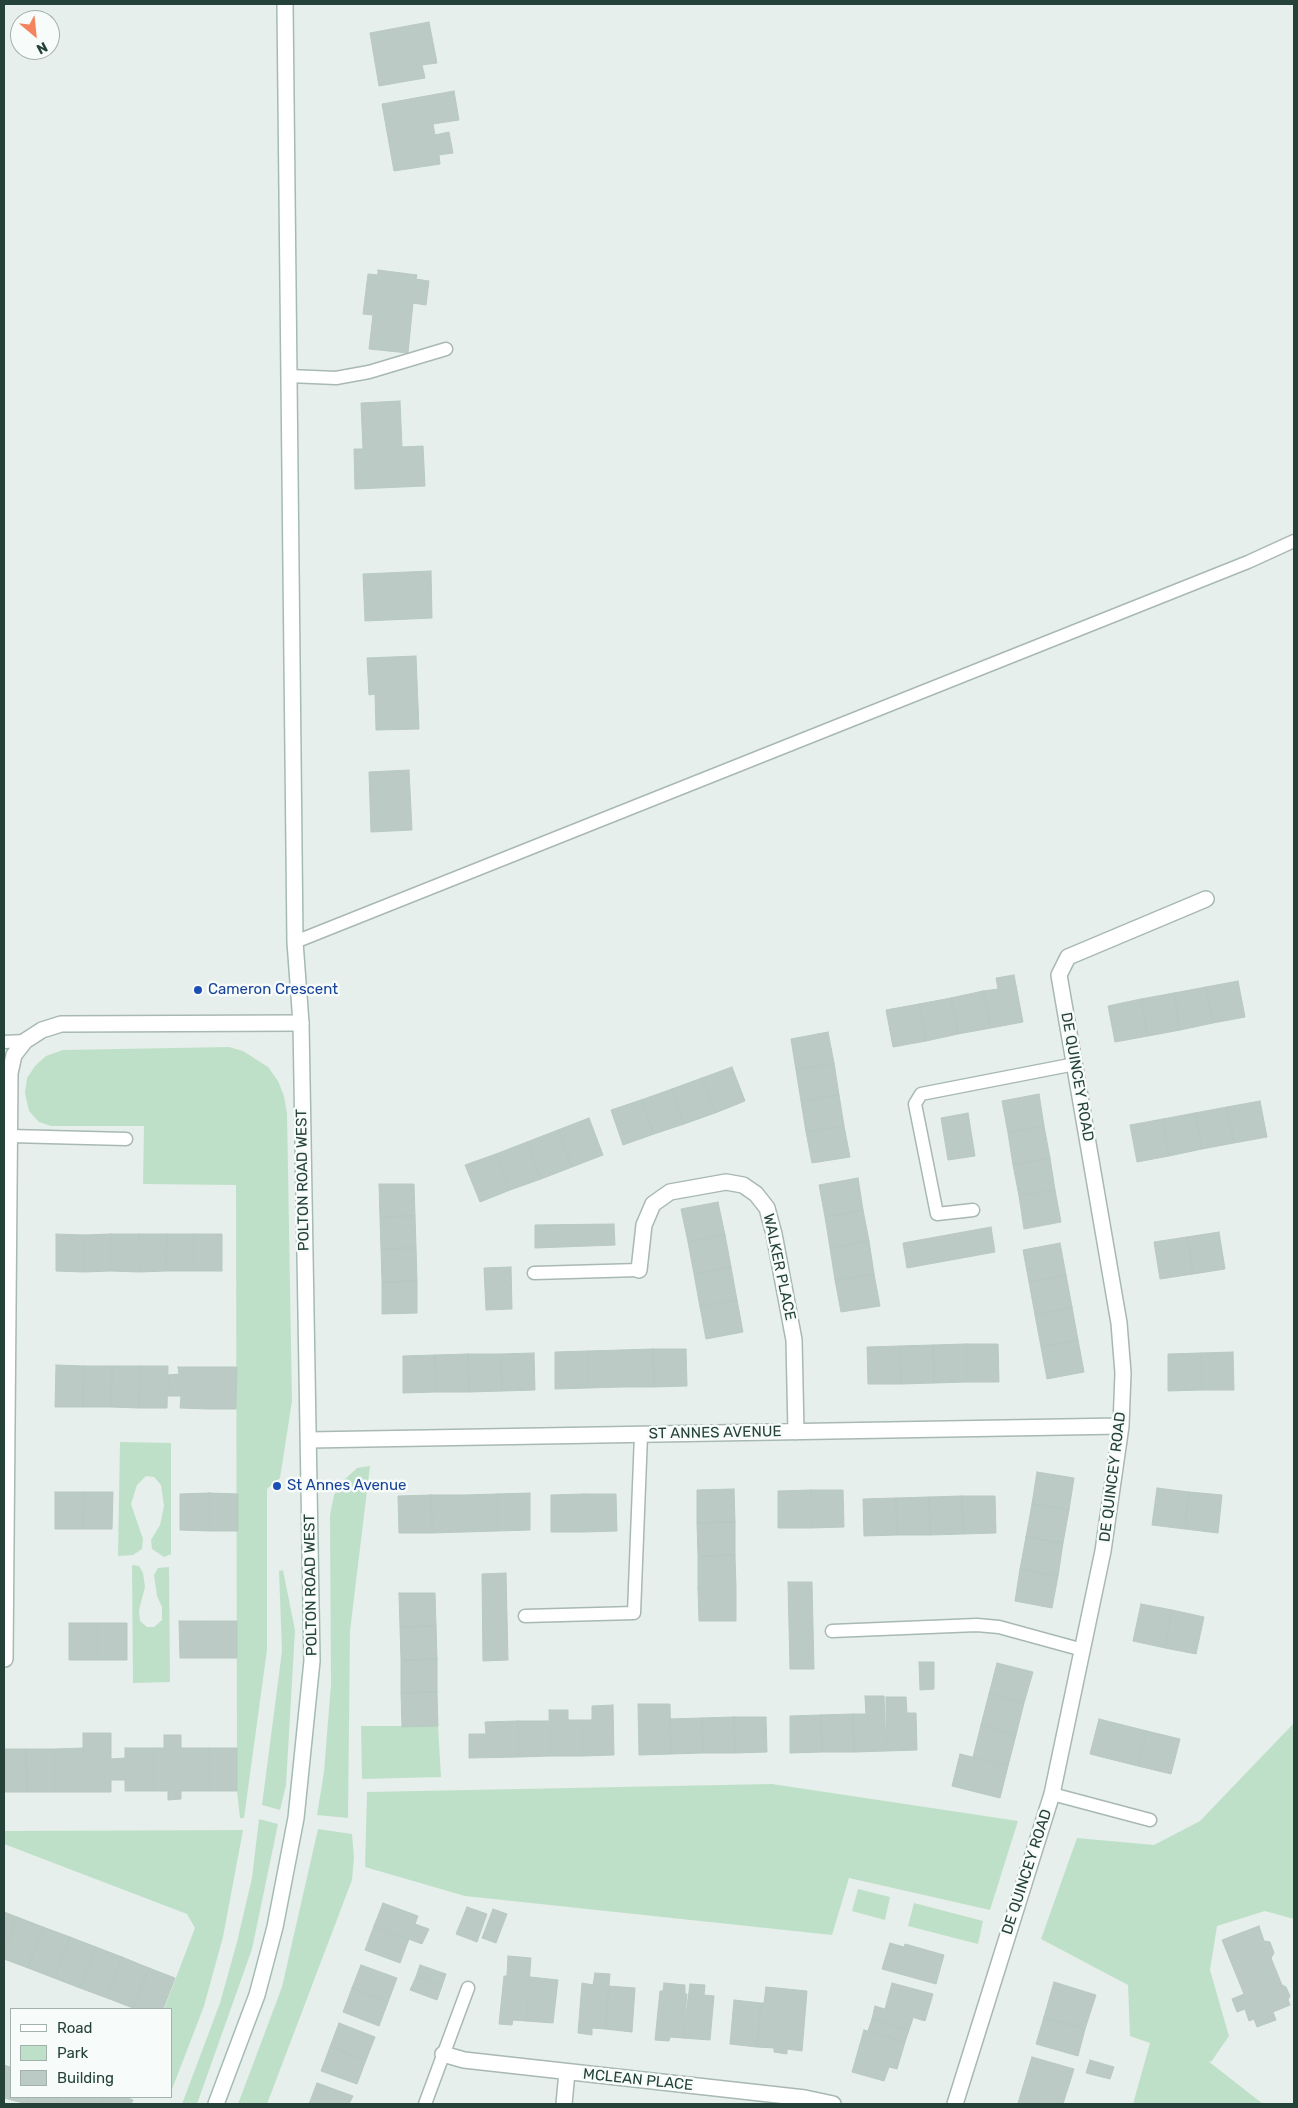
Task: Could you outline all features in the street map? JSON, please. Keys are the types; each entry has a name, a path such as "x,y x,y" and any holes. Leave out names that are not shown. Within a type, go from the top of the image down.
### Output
{"street":[{"name":"POLTON ROAD WEST","path":"216,2104 257,1996 275,1927 296,1818 312,1661 301,1023 296,942 285,4"},
{"name":"DE QUINCEY ROAD","path":"955,2104 1052,1794 1103,1551 1121,1426 1123,1373 1119,1323 1060,975 1068,957 1206,899"},
{"path":"5,1659 6,1174 10,1136 10,1072 14,1055 25,1041 42,1030 61,1024 301,1023"},
{"name":"WALKER PLACE","path":"639,1270 644,1225 653,1204 670,1192 726,1182 743,1185 756,1194 767,1208 774,1234 794,1340 796,1432"},
{"name":"ST ANNES AVENUE","path":"309,1440 1121,1426"},
{"name":"MCLEAN PLACE","path":"443,2054 464,2060 805,2098 833,2104"},
{"path":"564,2104 567,2072"}],"lane":[{"path":"289,376 336,378 369,372 446,349"},
{"path":"296,942 1238,566 1294,541"},
{"path":"4,1042 25,1041"},
{"path":"973,1210 937,1214 915,1104 921,1094 1075,1064"},
{"path":"10,1136 126,1140"},
{"path":"534,1273 639,1270"},
{"path":"525,1616 634,1613 641,1435"},
{"path":"832,1631 977,1625 998,1627 1083,1650"},
{"path":"1052,1794 1150,1820"},
{"path":"425,2104 468,1988"}],"green space":[{"path":"229,1047 243,1051 268,1067 278,1081 284,1096 287,1113 292,1401 280,1478 267,1489 267,1650 244,1818 240,1818 237,1791 236,1185 143,1184 144,1126 51,1126 39,1122 29,1111 25,1093 27,1078 35,1066 46,1056 63,1050"},
{"path":"120,1442 171,1443 171,1554 164,1557 152,1549 151,1540 160,1525 164,1506 161,1485 154,1477 146,1476 137,1485 131,1504 143,1539 142,1549 133,1555 118,1556"},
{"path":"370,1466 350,1631 348,1818 317,1815 324,1772 331,1684 330,1515 334,1495 344,1480 357,1468"},
{"path":"132,1565 139,1566 143,1573 145,1587 139,1610 140,1621 147,1627 154,1627 162,1620 162,1607 157,1596 154,1575 158,1568 169,1567 170,1682 133,1683"},
{"path":"283,1570 295,1630 286,1785 280,1810 262,1805 282,1651 279,1571"},
{"path":"1294,1723 1294,1919 1265,1911 1217,1926 1210,1970 1229,2036 1211,2062 1208,2061 1263,2104 1133,2104 1150,2043 1130,2036 1128,1985 1041,1939 1077,1838 1154,1845 1200,1821"},
{"path":"361,1726 438,1726 441,1777 362,1779"},
{"path":"772,1784 1018,1821 990,1910 849,1878 832,1935 465,1896 365,1867 367,1792"},
{"path":"259,1819 278,1824 252,1949 197,2104 182,2104 220,2003 237,1942 252,1878"},
{"path":"318,1829 352,1834 354,1858 352,1880 267,2104 238,2104 282,1987"},
{"path":"243,1830 223,1937 204,2006 172,2089 172,2008 164,2008 195,1928 187,1914 4,1844 4,1831"},
{"path":"858,1889 890,1897 885,1920 852,1911"},
{"path":"914,1903 983,1921 978,1944 908,1926"}],"building":[{"path":"429,22 437,63 422,65 425,78 379,86 370,33"},
{"path":"454,91 459,120 433,124 435,135 449,132 453,153 439,155 440,164 394,171 382,104"},
{"path":"378,270 417,275 416,279 429,281 426,305 413,303 408,353 369,349 373,315 363,314 368,274 378,275"},
{"path":"400,401 402,447 423,446 425,486 355,489 354,449 363,449 361,403"},
{"path":"431,571 432,618 365,621 363,574"},
{"path":"416,656 419,729 376,730 375,694 369,695 367,658"},
{"path":"409,770 412,830 371,832 369,772"},
{"path":"1014,975 1023,1022 991,1028 983,991 998,989 996,978"},
{"path":"1238,981 1245,1017 1213,1023 1206,987"},
{"path":"1206,987 1213,1023 1180,1030 1174,993"},
{"path":"983,991 991,1028 958,1034 951,998"},
{"path":"1174,993 1180,1030 1148,1036 1141,999"},
{"path":"951,998 958,1034 926,1041 919,1004"},
{"path":"1141,999 1148,1036 1115,1042 1108,1006"},
{"path":"919,1004 926,1041 893,1047 886,1010"},
{"path":"828,1032 834,1063 796,1070 791,1039"},
{"path":"834,1063 839,1095 801,1101 796,1070"},
{"path":"732,1067 745,1101 715,1113 702,1078"},
{"path":"702,1078 715,1113 684,1124 672,1089"},
{"path":"672,1089 684,1124 654,1134 641,1100"},
{"path":"1039,1094 1044,1126 1008,1133 1002,1101"},
{"path":"839,1095 844,1126 806,1132 801,1101"},
{"path":"641,1100 654,1134 623,1145 611,1110"},
{"path":"1260,1101 1267,1137 1234,1143 1227,1107"},
{"path":"1227,1107 1234,1143 1202,1149 1195,1113"},
{"path":"968,1113 975,1156 948,1160 941,1118"},
{"path":"1195,1113 1202,1149 1169,1156 1163,1119"},
{"path":"589,1118 603,1155 572,1167 558,1130"},
{"path":"1163,1119 1169,1156 1137,1162 1130,1125"},
{"path":"844,1126 850,1157 812,1163 806,1132"},
{"path":"1044,1126 1050,1158 1013,1165 1008,1133"},
{"path":"558,1130 572,1167 541,1179 527,1142"},
{"path":"527,1142 541,1179 510,1190 496,1154"},
{"path":"496,1154 510,1190 480,1202 465,1165"},
{"path":"1050,1158 1055,1190 1019,1196 1013,1165"},
{"path":"858,1178 863,1210 825,1217 819,1185"},
{"path":"379,1184 414,1184 415,1216 380,1217"},
{"path":"1055,1190 1061,1222 1024,1229 1019,1196"},
{"path":"718,1202 725,1235 688,1242 681,1209"},
{"path":"863,1210 869,1241 830,1248 825,1217"},
{"path":"415,1216 416,1248 381,1249 380,1217"},
{"path":"614,1224 615,1245 535,1248 535,1225"},
{"path":"991,1227 995,1252 907,1268 903,1243"},
{"path":"1219,1232 1225,1269 1193,1274 1187,1237"},
{"path":"56,1234 84,1235 84,1272 56,1271"},
{"path":"111,1234 111,1271 84,1272 84,1235"},
{"path":"111,1234 139,1234 139,1272 111,1271"},
{"path":"139,1234 167,1234 166,1271 139,1272"},
{"path":"167,1234 194,1234 194,1271 166,1271"},
{"path":"194,1234 222,1234 222,1271 194,1271"},
{"path":"725,1235 731,1267 694,1274 688,1242"},
{"path":"1187,1237 1193,1274 1160,1279 1154,1242"},
{"path":"869,1241 874,1274 835,1280 830,1248"},
{"path":"1060,1243 1066,1275 1029,1282 1023,1250"},
{"path":"416,1248 417,1281 382,1282 381,1249"},
{"path":"511,1267 512,1309 486,1310 484,1268"},
{"path":"731,1267 737,1300 700,1307 694,1274"},
{"path":"874,1274 880,1306 841,1312 835,1280"},
{"path":"1066,1275 1072,1307 1035,1315 1029,1282"},
{"path":"417,1281 417,1313 382,1314 382,1282"},
{"path":"737,1300 743,1332 706,1339 700,1307"},
{"path":"1072,1307 1078,1340 1041,1347 1035,1315"},
{"path":"1078,1340 1084,1372 1047,1379 1041,1347"},
{"path":"966,1344 998,1344 999,1382 966,1382"},
{"path":"966,1344 966,1382 934,1383 933,1345"},
{"path":"933,1345 934,1383 901,1384 900,1346"},
{"path":"900,1346 901,1384 868,1384 867,1347"},
{"path":"653,1349 686,1349 687,1386 654,1387"},
{"path":"653,1349 654,1387 621,1387 621,1350"},
{"path":"621,1350 621,1387 588,1388 588,1351"},
{"path":"588,1351 588,1388 555,1389 555,1352"},
{"path":"1233,1352 1234,1390 1201,1390 1201,1353"},
{"path":"534,1353 535,1390 502,1391 501,1354"},
{"path":"1201,1353 1201,1390 1168,1391 1168,1354"},
{"path":"468,1354 501,1354 502,1391 469,1392"},
{"path":"468,1354 469,1392 436,1392 435,1355"},
{"path":"435,1355 436,1392 403,1393 403,1356"},
{"path":"56,1365 84,1366 83,1407 55,1407"},
{"path":"84,1366 112,1366 111,1407 83,1407"},
{"path":"112,1366 140,1366 139,1408 111,1407"},
{"path":"140,1366 168,1366 167,1408 139,1408"},
{"path":"178,1367 208,1367 208,1409 180,1408 181,1396 168,1396 168,1375 179,1374"},
{"path":"208,1367 237,1367 236,1409 208,1409"},
{"path":"1037,1472 1074,1478 1069,1510 1032,1504"},
{"path":"1157,1488 1189,1492 1185,1529 1152,1525"},
{"path":"734,1489 735,1522 697,1523 697,1490"},
{"path":"811,1490 843,1490 844,1527 811,1528"},
{"path":"811,1490 811,1528 778,1528 778,1491"},
{"path":"55,1492 84,1492 83,1529 55,1529"},
{"path":"84,1492 113,1492 112,1529 83,1529"},
{"path":"1189,1492 1222,1495 1218,1533 1185,1529"},
{"path":"209,1493 209,1531 180,1530 180,1494"},
{"path":"209,1493 238,1494 238,1531 209,1531"},
{"path":"530,1493 530,1530 497,1531 497,1494"},
{"path":"497,1494 497,1531 464,1532 464,1495"},
{"path":"584,1494 616,1494 617,1531 584,1532"},
{"path":"584,1494 584,1532 551,1532 551,1495"},
{"path":"431,1495 464,1495 464,1532 432,1533"},
{"path":"431,1495 432,1533 399,1533 398,1496"},
{"path":"962,1496 995,1496 996,1533 963,1534"},
{"path":"962,1496 963,1534 930,1535 929,1497"},
{"path":"929,1497 930,1535 897,1535 896,1498"},
{"path":"896,1498 897,1535 864,1536 863,1499"},
{"path":"1032,1504 1069,1510 1063,1543 1026,1537"},
{"path":"735,1522 735,1555 698,1556 697,1523"},
{"path":"1026,1537 1063,1543 1058,1576 1020,1569"},
{"path":"735,1555 736,1588 698,1588 698,1556"},
{"path":"1020,1569 1058,1576 1052,1608 1015,1601"},
{"path":"506,1573 508,1660 483,1661 482,1574"},
{"path":"788,1582 812,1582 814,1669 790,1669"},
{"path":"698,1588 736,1588 736,1621 699,1621"},
{"path":"399,1593 435,1593 436,1626 400,1627"},
{"path":"1141,1604 1172,1610 1165,1648 1133,1641"},
{"path":"1172,1610 1204,1617 1196,1654 1165,1648"},
{"path":"179,1621 208,1621 208,1658 180,1658"},
{"path":"208,1621 237,1621 237,1658 208,1658"},
{"path":"69,1623 98,1623 98,1660 69,1660"},
{"path":"98,1623 127,1623 127,1660 98,1660"},
{"path":"436,1626 437,1659 401,1660 400,1627"},
{"path":"437,1659 437,1692 401,1693 401,1660"},
{"path":"919,1662 934,1662 934,1689 920,1690"},
{"path":"997,1663 1033,1672 1024,1703 989,1694"},
{"path":"437,1692 438,1726 402,1727 401,1693"},
{"path":"989,1694 1024,1703 1016,1735 981,1725"},
{"path":"865,1696 884,1696 886,1751 854,1752 853,1714 866,1714"},
{"path":"886,1697 906,1697 907,1713 916,1713 917,1750 886,1751"},
{"path":"638,1704 670,1704 671,1754 639,1755"},
{"path":"613,1705 614,1755 582,1756 582,1720 592,1720 592,1706"},
{"path":"549,1710 568,1710 568,1720 582,1720 582,1756 550,1756"},
{"path":"853,1714 854,1752 822,1752 821,1715"},
{"path":"821,1715 822,1752 790,1753 790,1716"},
{"path":"734,1717 735,1753 703,1753 702,1718"},
{"path":"734,1717 766,1717 767,1752 735,1753"},
{"path":"702,1718 703,1753 671,1754 670,1719"},
{"path":"1099,1719 1147,1731 1138,1766 1090,1754"},
{"path":"518,1721 518,1757 469,1758 469,1734 486,1734 485,1722"},
{"path":"518,1721 550,1721 550,1756 518,1757"},
{"path":"981,1725 1016,1735 1008,1766 973,1757"},
{"path":"1147,1731 1180,1739 1171,1774 1138,1766"},
{"path":"83,1733 111,1733 111,1759 125,1758 125,1780 111,1780 111,1792 83,1792"},
{"path":"164,1735 181,1735 181,1799 168,1800 168,1791 153,1791 153,1748 164,1748"},
{"path":"83,1748 83,1792 55,1792 55,1749"},
{"path":"125,1748 153,1748 153,1791 125,1791"},
{"path":"181,1748 209,1748 209,1791 181,1791"},
{"path":"209,1748 237,1748 237,1791 209,1791"},
{"path":"4,1749 26,1749 27,1792 4,1792"},
{"path":"26,1749 55,1749 55,1792 27,1792"},
{"path":"960,1754 1008,1766 1000,1798 952,1786"},
{"path":"383,1903 418,1916 415,1924 429,1929 422,1944 374,1926"},
{"path":"467,1907 487,1914 477,1942 456,1934"},
{"path":"493,1909 507,1914 496,1943 482,1938"},
{"path":"4,1912 17,1917 4,1951"},
{"path":"17,1917 43,1927 28,1968 4,1959 4,1951"},
{"path":"374,1926 409,1939 400,1963 365,1950"},
{"path":"1259,1926 1264,1941 1270,1942 1274,1953 1271,1958 1282,1985 1286,1987 1290,1996 1288,2000 1290,2005 1273,2012 1276,2020 1257,2027 1254,2019 1249,2021 1245,2009 1237,2012 1232,1999 1244,1994 1222,1940"},
{"path":"43,1927 70,1937 54,1978 28,1968"},
{"path":"70,1937 96,1947 80,1988 54,1978"},
{"path":"890,1943 904,1947 905,1944 944,1955 936,1984 882,1969"},
{"path":"96,1947 122,1957 107,1998 80,1988"},
{"path":"508,1956 531,1958 526,2021 513,2020 512,2025 499,2024 504,1976 507,1976"},
{"path":"122,1957 149,1968 133,2008 107,1998"},
{"path":"361,1965 397,1978 388,2002 352,1988"},
{"path":"420,1965 446,1974 442,1986 416,1977"},
{"path":"149,1968 175,1978 163,2008 133,2008"},
{"path":"595,1973 610,1974 605,2029 592,2028 592,2035 578,2033 582,1983 593,1985"},
{"path":"416,1977 442,1986 437,2000 410,1990"},
{"path":"530,1977 558,1980 553,2023 526,2021"},
{"path":"1054,1982 1096,1995 1085,2029 1044,2017"},
{"path":"664,1983 685,1985 685,1994 687,1994 683,2038 670,2037 669,2041 655,2040 660,1991 663,1991"},
{"path":"892,1983 933,1994 925,2021 885,2009"},
{"path":"690,1984 705,1985 704,1995 714,1996 710,2040 683,2038"},
{"path":"609,1986 635,1988 632,2032 605,2029"},
{"path":"766,1987 807,1991 802,2051 787,2049 787,2054 774,2052 774,2048 757,2047 761,2003 764,2003"},
{"path":"352,1988 388,2002 379,2026 343,2012"},
{"path":"734,2000 761,2003 757,2047 730,2044"},
{"path":"875,2006 913,2018 909,2030 872,2019"},
{"path":"1044,2017 1085,2029 1078,2056 1036,2044"},
{"path":"872,2019 909,2030 905,2042 868,2031"},
{"path":"339,2023 375,2037 366,2060 330,2047"},
{"path":"864,2030 905,2042 897,2069 889,2067 884,2081 852,2072"},
{"path":"330,2047 366,2060 357,2084 321,2071"},
{"path":"1032,2057 1074,2069 1063,2104 1018,2103"},
{"path":"1090,2060 1114,2067 1110,2079 1086,2073"},
{"path":"4,2065 10,2067 10,2098 29,2098 27,2104 4,2098"},
{"path":"317,2083 353,2096 349,2104 309,2104"},
{"path":"29,2098 59,2098 56,2104 27,2104"},
{"path":"59,2098 104,2098 102,2104 56,2104"},
{"path":"104,2098 128,2098 133,2100 131,2104 102,2104"}],"place":[{"name":"Cameron Crescent","path":"198,990"},
{"name":"St Annes Avenue","path":"277,1486"}]}
